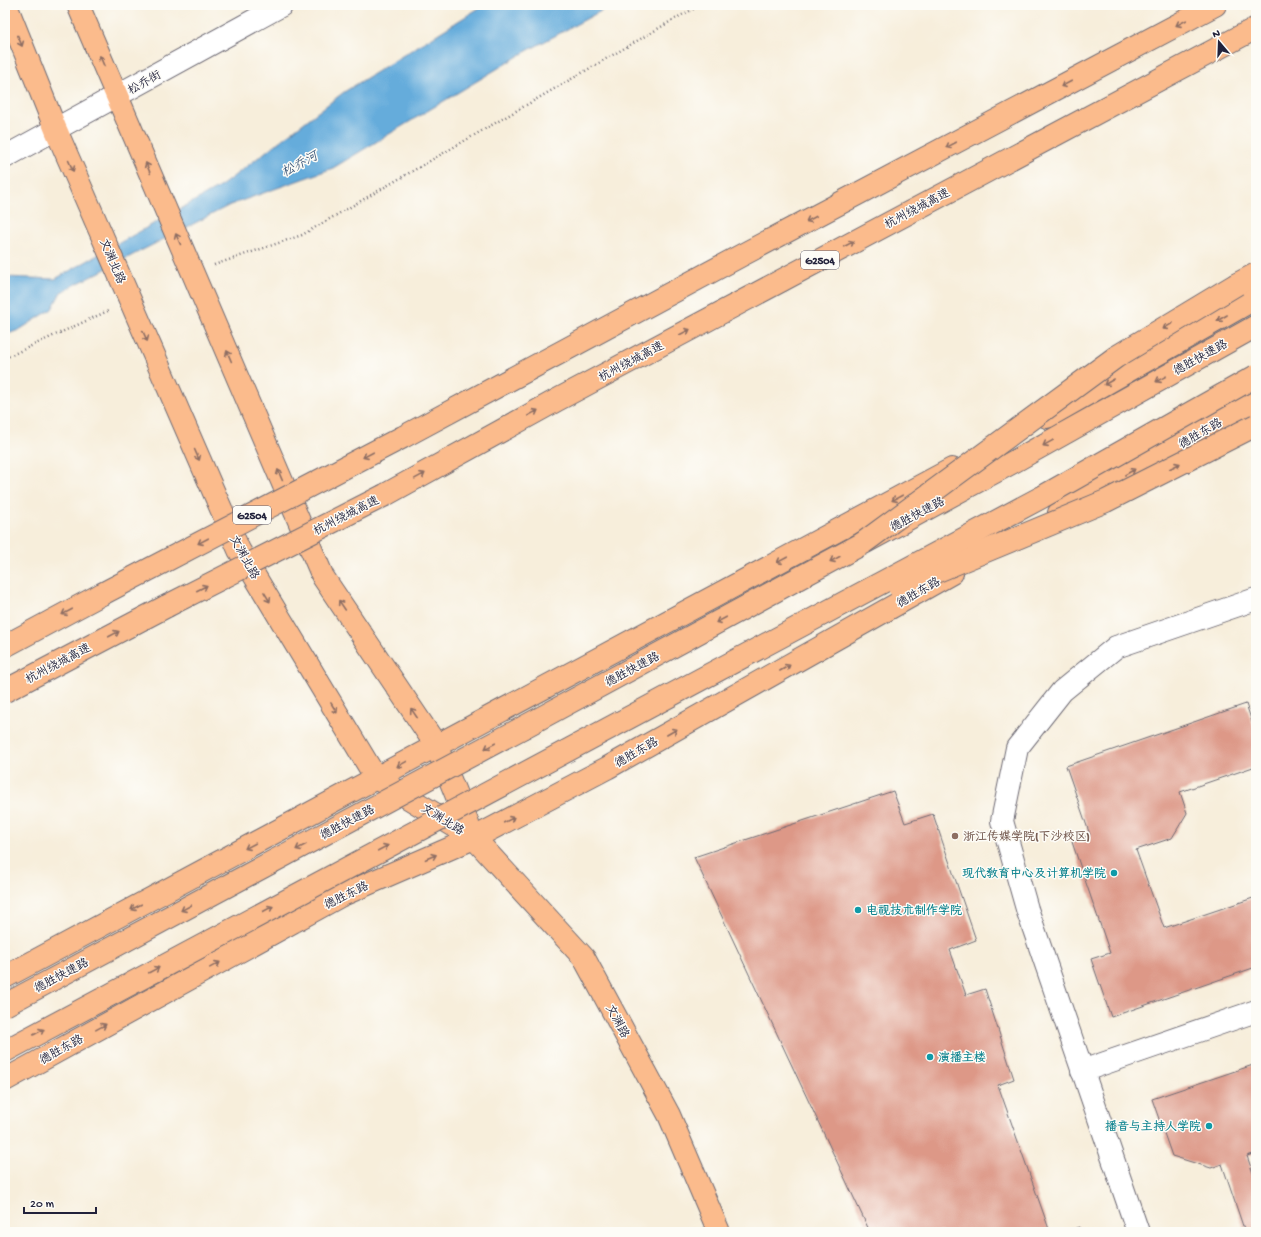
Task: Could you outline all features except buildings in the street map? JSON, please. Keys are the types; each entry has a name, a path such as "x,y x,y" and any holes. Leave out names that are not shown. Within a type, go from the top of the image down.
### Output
{"main road":[{"name":"文渊北路","path":"6,5 56,130 238,550 376,778 474,838"},
{"name":"文渊北路","path":"78,5 323,577 436,745 474,838"},
{"name":"G2504","path":"5,646 403,437 742,255 1215,5"},
{"name":"杭州绕城高速","path":"5,691 167,606 385,495 557,400 1256,28"},
{"path":"863,543 1116,357 1256,274"},
{"path":"5,977 1007,440 1256,298"},
{"name":"德胜快速路","path":"5,1005 524,727 1022,457 1256,326"},
{"path":"5,1051 1042,497 1256,376"},
{"name":"德胜东路","path":"5,1080 340,896 474,838 607,768 1256,401"},
{"path":"780,636 1106,501 1256,426"},
{"name":"文渊路","path":"474,838 584,958 669,1115 719,1232"}],"street":[{"name":"松乔街","path":"5,157 282,5"},
{"path":"1138,1232 1027,909 1002,821 1017,748 1062,691 1116,647 1256,599"},
{"path":"1082,1070 1256,1011"}],"path":[{"path":"193,273 302,235 701,5"},
{"path":"5,358 130,300"}],"water":[{"name":"松乔河","path":"484,5 612,5 525,52 333,168 230,205 61,292 52,309 19,330 5,335 5,277 55,279 221,186 344,92"}],"place":[{"name":"浙江传媒学院(下沙校区)","path":"955,836"},
{"name":"现代教育中心及计算机学院","path":"1114,873"},
{"name":"电视技术制作学院","path":"858,910"},
{"name":"演播主楼","path":"930,1057"},
{"name":"播音与主持人学院","path":"1209,1126"}]}
